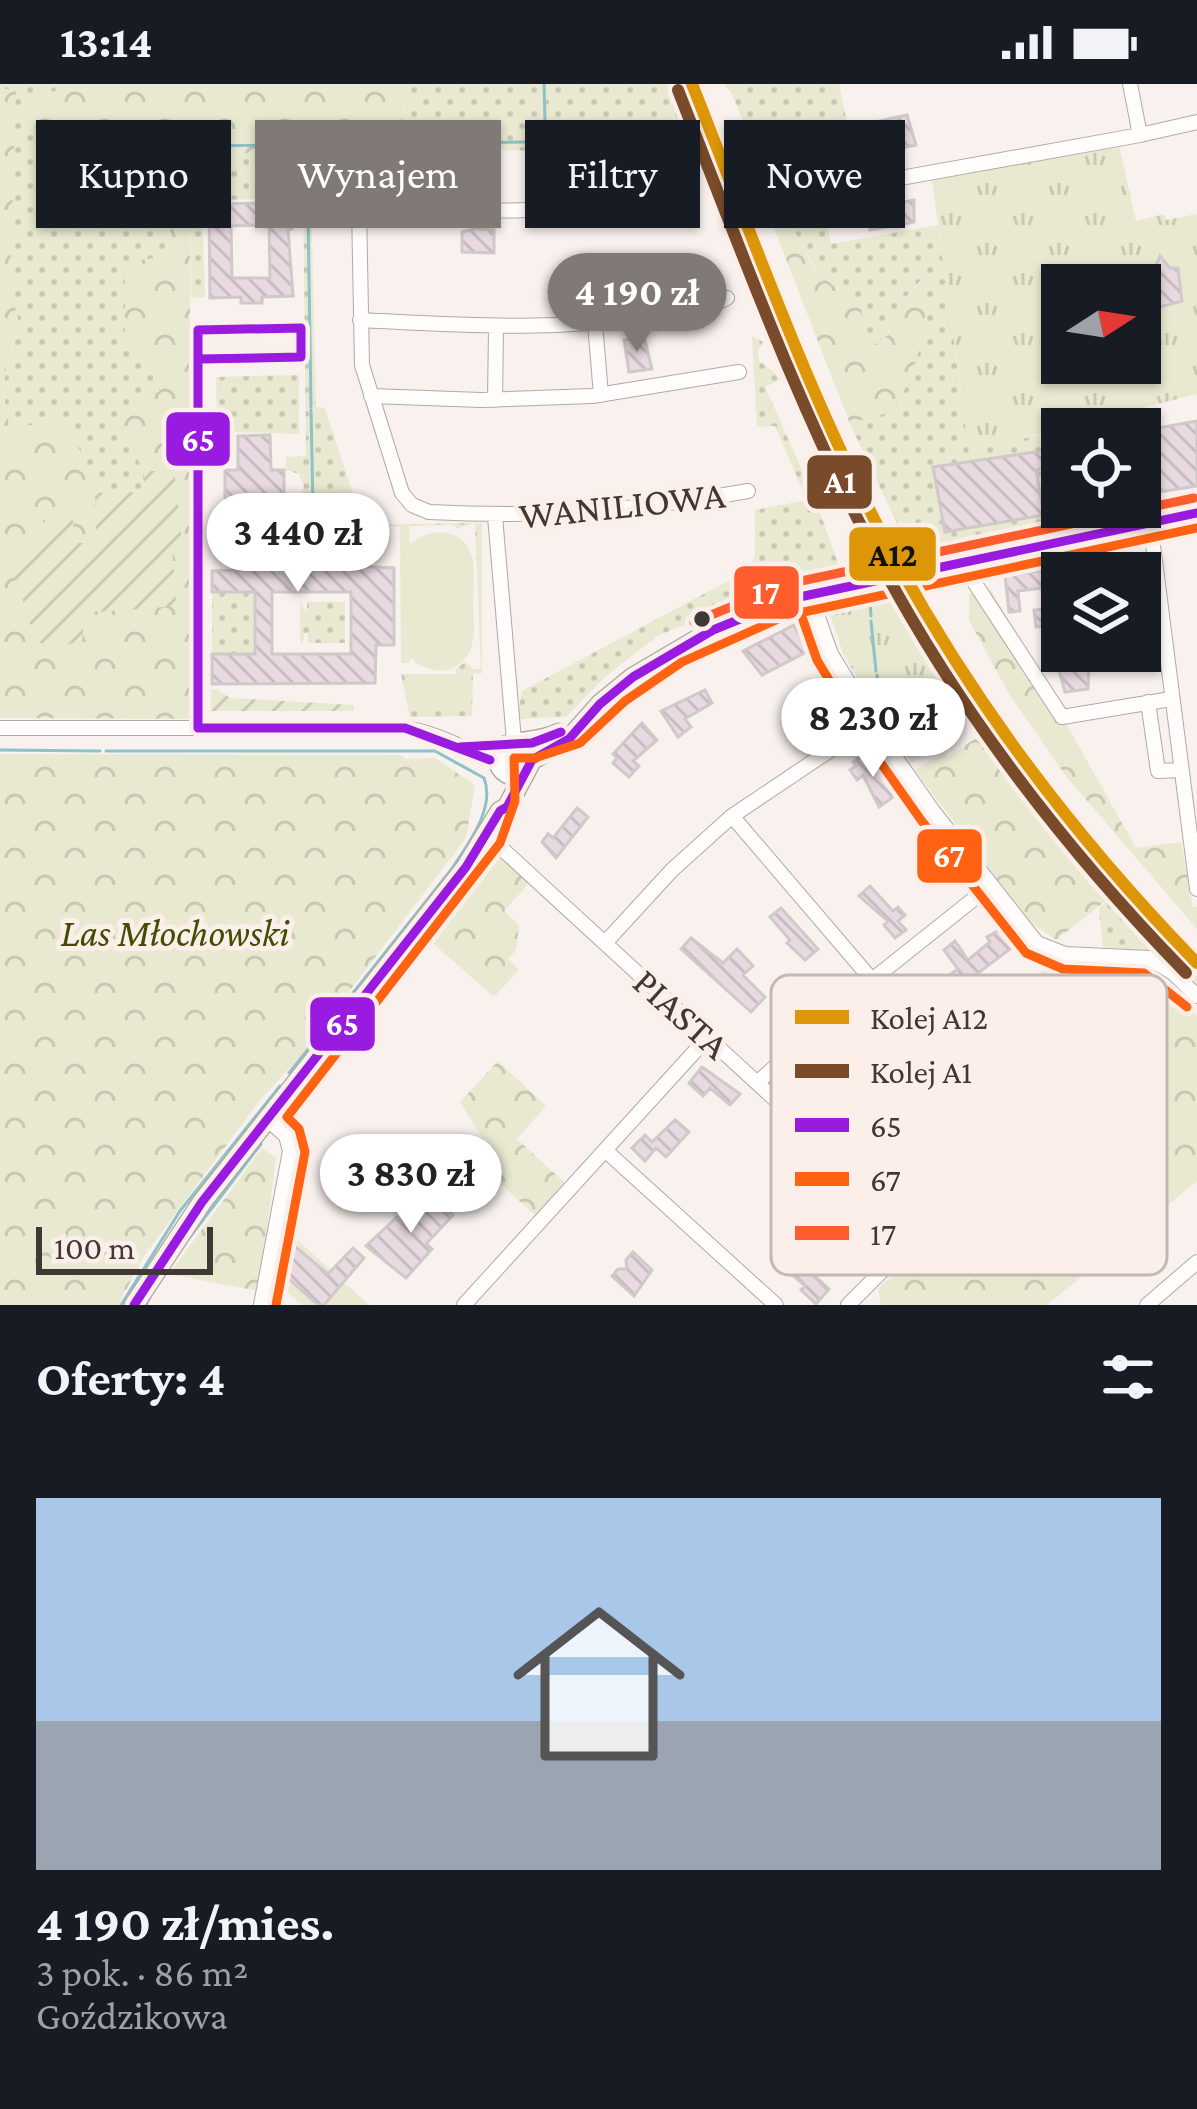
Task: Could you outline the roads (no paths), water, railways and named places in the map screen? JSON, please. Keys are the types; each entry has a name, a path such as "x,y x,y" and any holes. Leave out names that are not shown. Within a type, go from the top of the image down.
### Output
{"main road":[{"path":"1161,520 1197,512"},
{"path":"134,1305 174,1240 487,836 507,807 513,757 566,742 616,689 675,649 780,602 1122,528"}],"street":[{"path":"1130,84 1140,135"},
{"path":"905,177 1197,122"},
{"name":"WANILIOWA","path":"358,228 362,365 402,493 409,502 429,512 495,515 622,511 748,491"},
{"path":"360,320 496,329 595,323 727,298"},
{"path":"595,323 602,395"},
{"path":"495,400 496,329"},
{"path":"371,396 495,400 602,395 739,372"},
{"name":"WANILIOWA","path":"495,515 513,757"},
{"path":"1151,528 1197,889"},
{"path":"961,562 1062,717 1171,699"},
{"path":"810,595 831,654 872,722 932,811 1043,947 1065,954 1145,957 1173,973 1197,996"},
{"path":"1148,703 1158,770 1180,770"},
{"path":"605,944 672,870 732,816 872,722"},
{"path":"0,728 399,728 513,757"},
{"path":"732,816 868,975"},
{"name":"PIASTA","path":"487,836 771,1094"},
{"path":"878,975 991,886"},
{"path":"464,1305 708,1037"},
{"path":"758,1082 771,1070"},
{"path":"261,1305 290,1151 285,1134 267,1119"},
{"path":"605,1150 776,1305"},
{"path":"1147,1305 1197,1262"},
{"name":"PIASTA","path":"848,1305 878,1275"}],"waterway":[{"path":"544,84 545,120"},
{"path":"231,146 525,142"},
{"path":"308,228 311,407"},
{"path":"311,410 313,507"},
{"path":"870,601 871,616"},
{"path":"871,621 876,671"},
{"path":"877,675 881,709"},
{"path":"0,750 100,751"},
{"path":"106,751 435,751 484,778 483,814 465,849 289,1073"},
{"path":"474,871 488,853"},
{"path":"287,1109 344,1037"},
{"path":"121,1305 180,1211 280,1086"},
{"path":"183,1246 261,1144"},
{"path":"146,1305 150,1297"}],"rail line":[{"name":"A12","path":"692,84 812,386 867,504 928,617 1033,773 1197,963"},
{"name":"A1","path":"678,90 798,391 852,508 913,622 1020,780 1100,879 1186,973"}],"park label":[{"name":"Las Młochowski","path":"175,932"}]}
